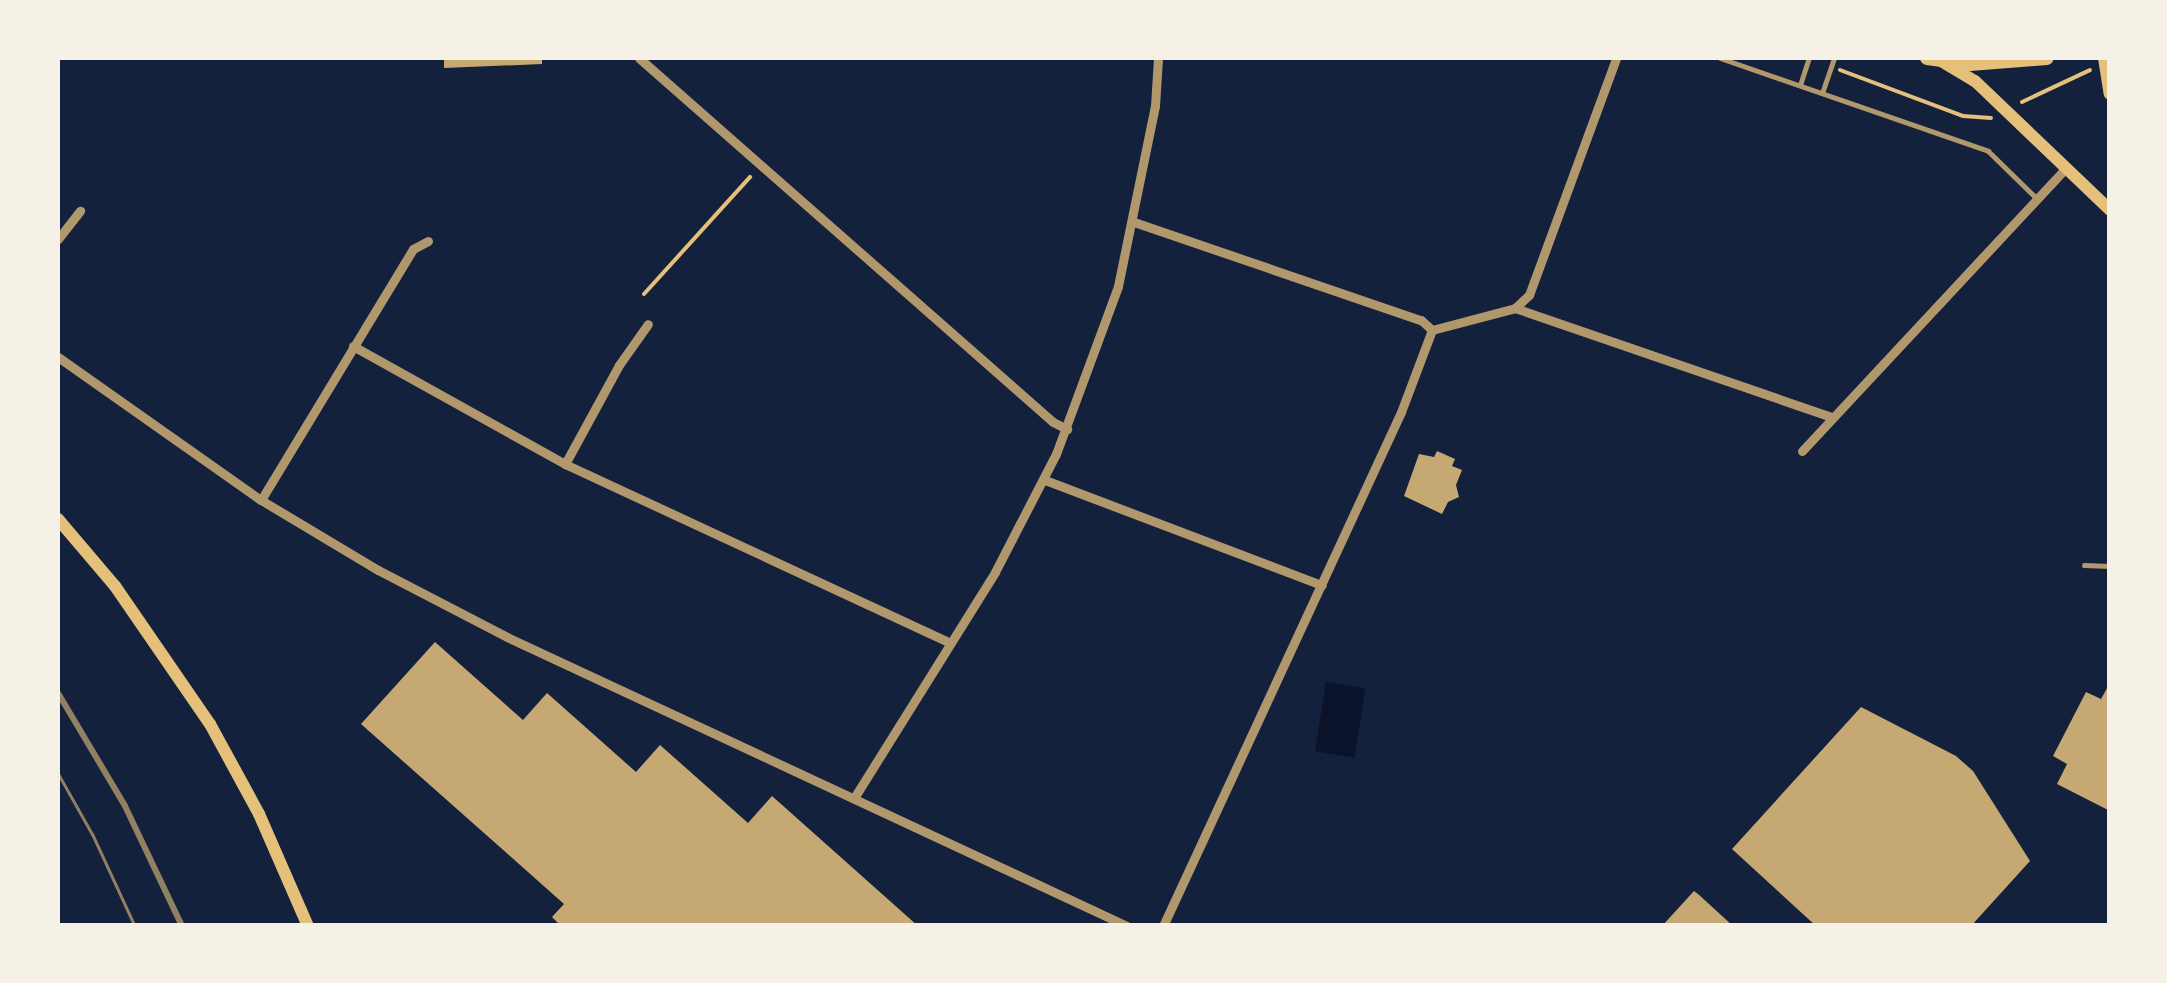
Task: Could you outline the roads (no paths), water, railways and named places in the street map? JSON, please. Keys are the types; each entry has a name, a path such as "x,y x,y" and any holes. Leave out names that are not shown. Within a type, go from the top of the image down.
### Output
{"main road":[{"path":"1934,59 2004,64 2047,58"},
{"path":"2104,58 2110,94"},
{"path":"1934,59 1975,81 2110,210"},
{"path":"58,519 114,586 210,724 259,814 308,926"}],"street":[{"path":"639,58 1052,422 1066,428"},
{"path":"854,798 995,572 1046,480 1104,333 1134,222 1155,106 1158,58"},
{"path":"1432,330 1515,308 1529,295 1616,58"},
{"path":"1802,451 2066,168"},
{"path":"58,239 80,211"},
{"path":"1134,222 1421,320 1432,330"},
{"path":"260,500 413,249 428,241"},
{"path":"1515,308 1831,417"},
{"path":"565,464 619,365 648,324"},
{"path":"1163,926 1408,395 1432,330"},
{"path":"353,346 565,464 949,642"},
{"path":"58,357 260,500 378,570 508,638 1127,926"},
{"path":"1046,480 1322,585"}],"lane":[{"path":"1720,58 1995,154 2036,198"},
{"path":"1800,85 1810,58"},
{"path":"1822,93 1834,58"},
{"path":"2084,565 2110,566"}],"water":[{"path":"1326,682 1366,688 1355,757 1315,751"}],"tram line":[{"path":"58,773 93,835 135,926"}],"railway":[{"path":"58,693 125,806 182,926"}]}
